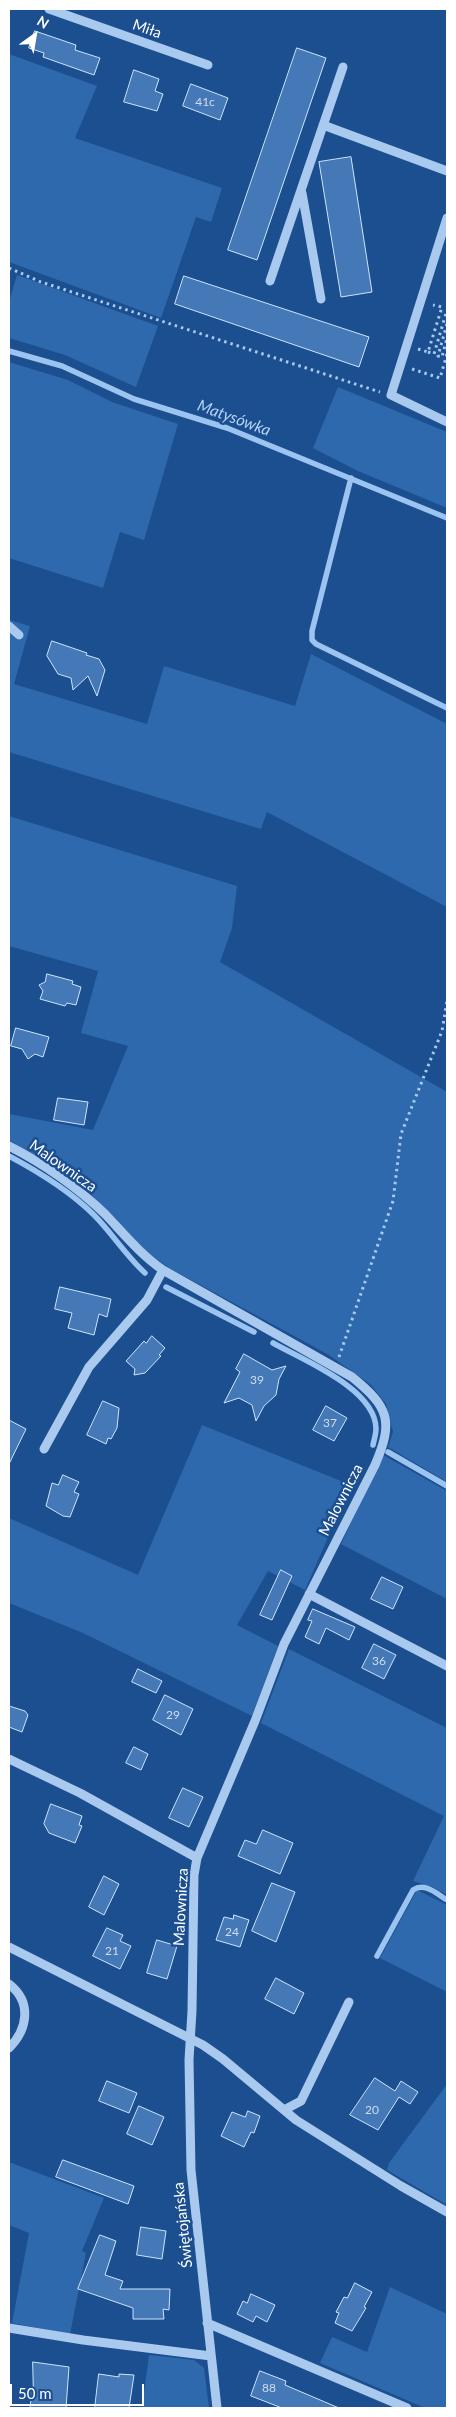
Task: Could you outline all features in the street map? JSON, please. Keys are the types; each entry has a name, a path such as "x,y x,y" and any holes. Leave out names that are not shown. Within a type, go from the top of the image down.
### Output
{"street":[{"name":"Miła","path":"49,9 208,65"},
{"path":"270,281 343,67"},
{"path":"323,125 447,170"},
{"path":"302,190 321,299"},
{"path":"447,218 391,395 447,422"},
{"path":"9,626 19,635"},
{"name":"Malownicza","path":"9,1146 64,1180 87,1198 145,1257 163,1270 336,1367 367,1389 383,1412 387,1424 382,1448 284,1644 255,1721 197,1858 192,1886 192,2011 189,2038"},
{"path":"44,1449 89,1367 147,1300 163,1270"},
{"path":"309,1594 447,1666"},
{"path":"9,1759 80,1793 197,1858"},
{"path":"9,1947 189,2038 223,2059 284,2110 401,2186 447,2212"},
{"path":"9,1984 23,2001 26,2012 21,2033 9,2048"},
{"path":"284,2110 301,2101 349,2002"},
{"name":"Świętojańska","path":"189,2038 191,2170 217,2408"},
{"path":"207,2323 407,2408"},
{"path":"9,2328 82,2340 211,2356"}],"path":[{"path":"9,268 41,282 391,395"},
{"path":"428,352 442,307 430,304 432,297"},
{"path":"414,353 415,348 434,354 447,310"},
{"path":"447,324 438,356 442,357 447,338"},
{"path":"410,368 440,378 447,354"},
{"path":"336,1367 392,1201 401,1134 442,1031 447,1002"}],"shaded area":[{"path":"9,54 97,86 75,138 222,188 211,222 196,217 161,318 9,262"},
{"path":"17,275 158,326 136,387 65,355 9,338 9,302"},
{"path":"9,362 68,380 112,402 178,424 144,540 120,532 103,588 9,558"},
{"path":"338,387 447,432 447,508 358,471 313,448"},
{"path":"9,620 30,626 14,684 147,724 164,666 295,706 311,654 447,724 447,907 267,812 261,829 9,752"},
{"path":"9,816 237,886 232,928 220,962 447,1092 447,1482 388,1447 393,1432 386,1404 371,1385 329,1355 171,1269 143,1250 84,1187 9,1140 9,1114 93,1130 128,1046 81,1033 98,971 9,946"},
{"path":"202,1425 351,1485 305,1590 268,1571 237,1625 278,1646 252,1716 83,1633 9,1603 9,1518 138,1575"},
{"path":"383,1455 447,1491 447,1599 341,1544"},
{"path":"289,1649 447,1728 447,1895 430,1886 413,1881 444,1816 261,1723"},
{"path":"417,1890 447,1905 447,1992 380,1958"},
{"path":"447,2084 447,2205 387,2170 389,2163"},
{"path":"9,2162 104,2198 82,2251 86,2253 70,2334 12,2323 29,2233 9,2225"},
{"path":"390,2287 447,2314 447,2408 425,2408 320,2363 332,2337 367,2352"},
{"path":"149,2355 194,2360 204,2368 209,2408 142,2408"}],"building":[{"path":"35,31 76,45 75,50 100,58 94,75 43,57 44,53 29,48"},
{"path":"297,48 326,58 257,260 228,250"},
{"path":"134,70 159,79 155,91 163,94 157,111 124,102"},
{"path":"191,84 228,98 220,120 183,106"},
{"path":"351,157 372,292 341,297 319,162"},
{"path":"184,276 369,337 359,367 175,304"},
{"path":"52,641 99,659 105,670 97,696 88,676 73,690 71,678 58,674 47,656"},
{"path":"47,974 73,981 72,984 81,987 76,1005 67,1003 65,1006 40,999 43,991 39,985 45,982"},
{"path":"16,1028 49,1037 43,1057 35,1054 28,1059 22,1049 11,1046"},
{"path":"58,1098 88,1102 84,1125 54,1120"},
{"path":"60,1287 111,1299 107,1317 99,1314 94,1335 68,1328 72,1313 55,1309"},
{"path":"152,1336 165,1348 159,1355 161,1356 145,1373 134,1375 135,1369 126,1361 144,1341 146,1343"},
{"path":"244,1354 272,1370 286,1366 279,1379 276,1395 264,1406 256,1421 252,1405 239,1398 224,1403 240,1372 236,1369"},
{"path":"103,1401 119,1408 117,1428 111,1439 108,1438 106,1444 87,1435"},
{"path":"326,1406 347,1418 334,1441 313,1430"},
{"path":"9,1420 26,1429 9,1464"},
{"path":"63,1475 79,1482 74,1492 79,1494 70,1517 63,1516 46,1506 52,1483 58,1485"},
{"path":"281,1570 292,1576 272,1620 260,1615"},
{"path":"382,1577 403,1587 393,1609 371,1599"},
{"path":"313,1609 355,1627 349,1640 326,1628 319,1644 305,1637 312,1621 308,1620"},
{"path":"374,1644 396,1655 384,1679 362,1668"},
{"path":"138,1669 162,1681 156,1693 132,1682"},
{"path":"165,1695 193,1709 181,1735 153,1720"},
{"path":"9,1706 25,1711 28,1715 22,1732 9,1727"},
{"path":"134,1747 148,1754 141,1770 126,1763"},
{"path":"183,1788 203,1797 189,1827 169,1818"},
{"path":"51,1804 82,1816 79,1825 82,1826 75,1843 49,1833 44,1824"},
{"path":"263,1830 293,1843 280,1874 238,1856 245,1840 256,1844"},
{"path":"104,1876 119,1884 104,1915 89,1907"},
{"path":"272,1883 295,1892 276,1942 252,1931"},
{"path":"234,1915 249,1920 240,1947 216,1940 224,1917 233,1919"},
{"path":"107,1928 123,1935 120,1941 131,1946 120,1969 93,1956"},
{"path":"157,1940 177,1946 167,1979 147,1973"},
{"path":"276,1978 304,1993 294,2014 265,1999"},
{"path":"375,2078 395,2091 401,2081 418,2092 410,2104 399,2097 378,2130 350,2115"},
{"path":"107,2081 137,2093 129,2113 99,2101"},
{"path":"139,2106 164,2117 152,2145 127,2134"},
{"path":"248,2111 260,2116 254,2133 251,2132 244,2147 221,2136 232,2112 245,2117"},
{"path":"63,2160 134,2186 128,2204 56,2177"},
{"path":"141,2227 166,2231 162,2259 137,2255"},
{"path":"100,2235 116,2241 105,2275 123,2281 120,2289 170,2289 169,2310 163,2309 164,2319 133,2319 133,2308 78,2289"},
{"path":"355,2283 372,2292 364,2307 366,2308 352,2331 335,2323 339,2313 336,2312 344,2297 347,2298"},
{"path":"251,2294 275,2305 267,2322 256,2316 253,2322 237,2314 243,2301 247,2303"},
{"path":"33,2362 69,2367 66,2408 30,2408 31,2399 26,2393 33,2389"},
{"path":"260,2371 286,2381 285,2385 339,2408 282,2408 251,2396"},
{"path":"99,2374 119,2377 119,2374 134,2375 129,2408 95,2408"}],"waterway":[{"name":"Matysówka","path":"9,351 62,366 134,399 227,428 447,518"},
{"path":"351,478 312,631 312,640 316,644 447,708"},
{"path":"9,1156 54,1182 85,1206 145,1273"},
{"path":"166,1287 254,1332"},
{"path":"273,1343 336,1377 364,1401 373,1415 376,1429 373,1445"},
{"path":"388,1452 447,1486"},
{"path":"377,1956 413,1890 422,1887 426,1888 447,1900"}]}
